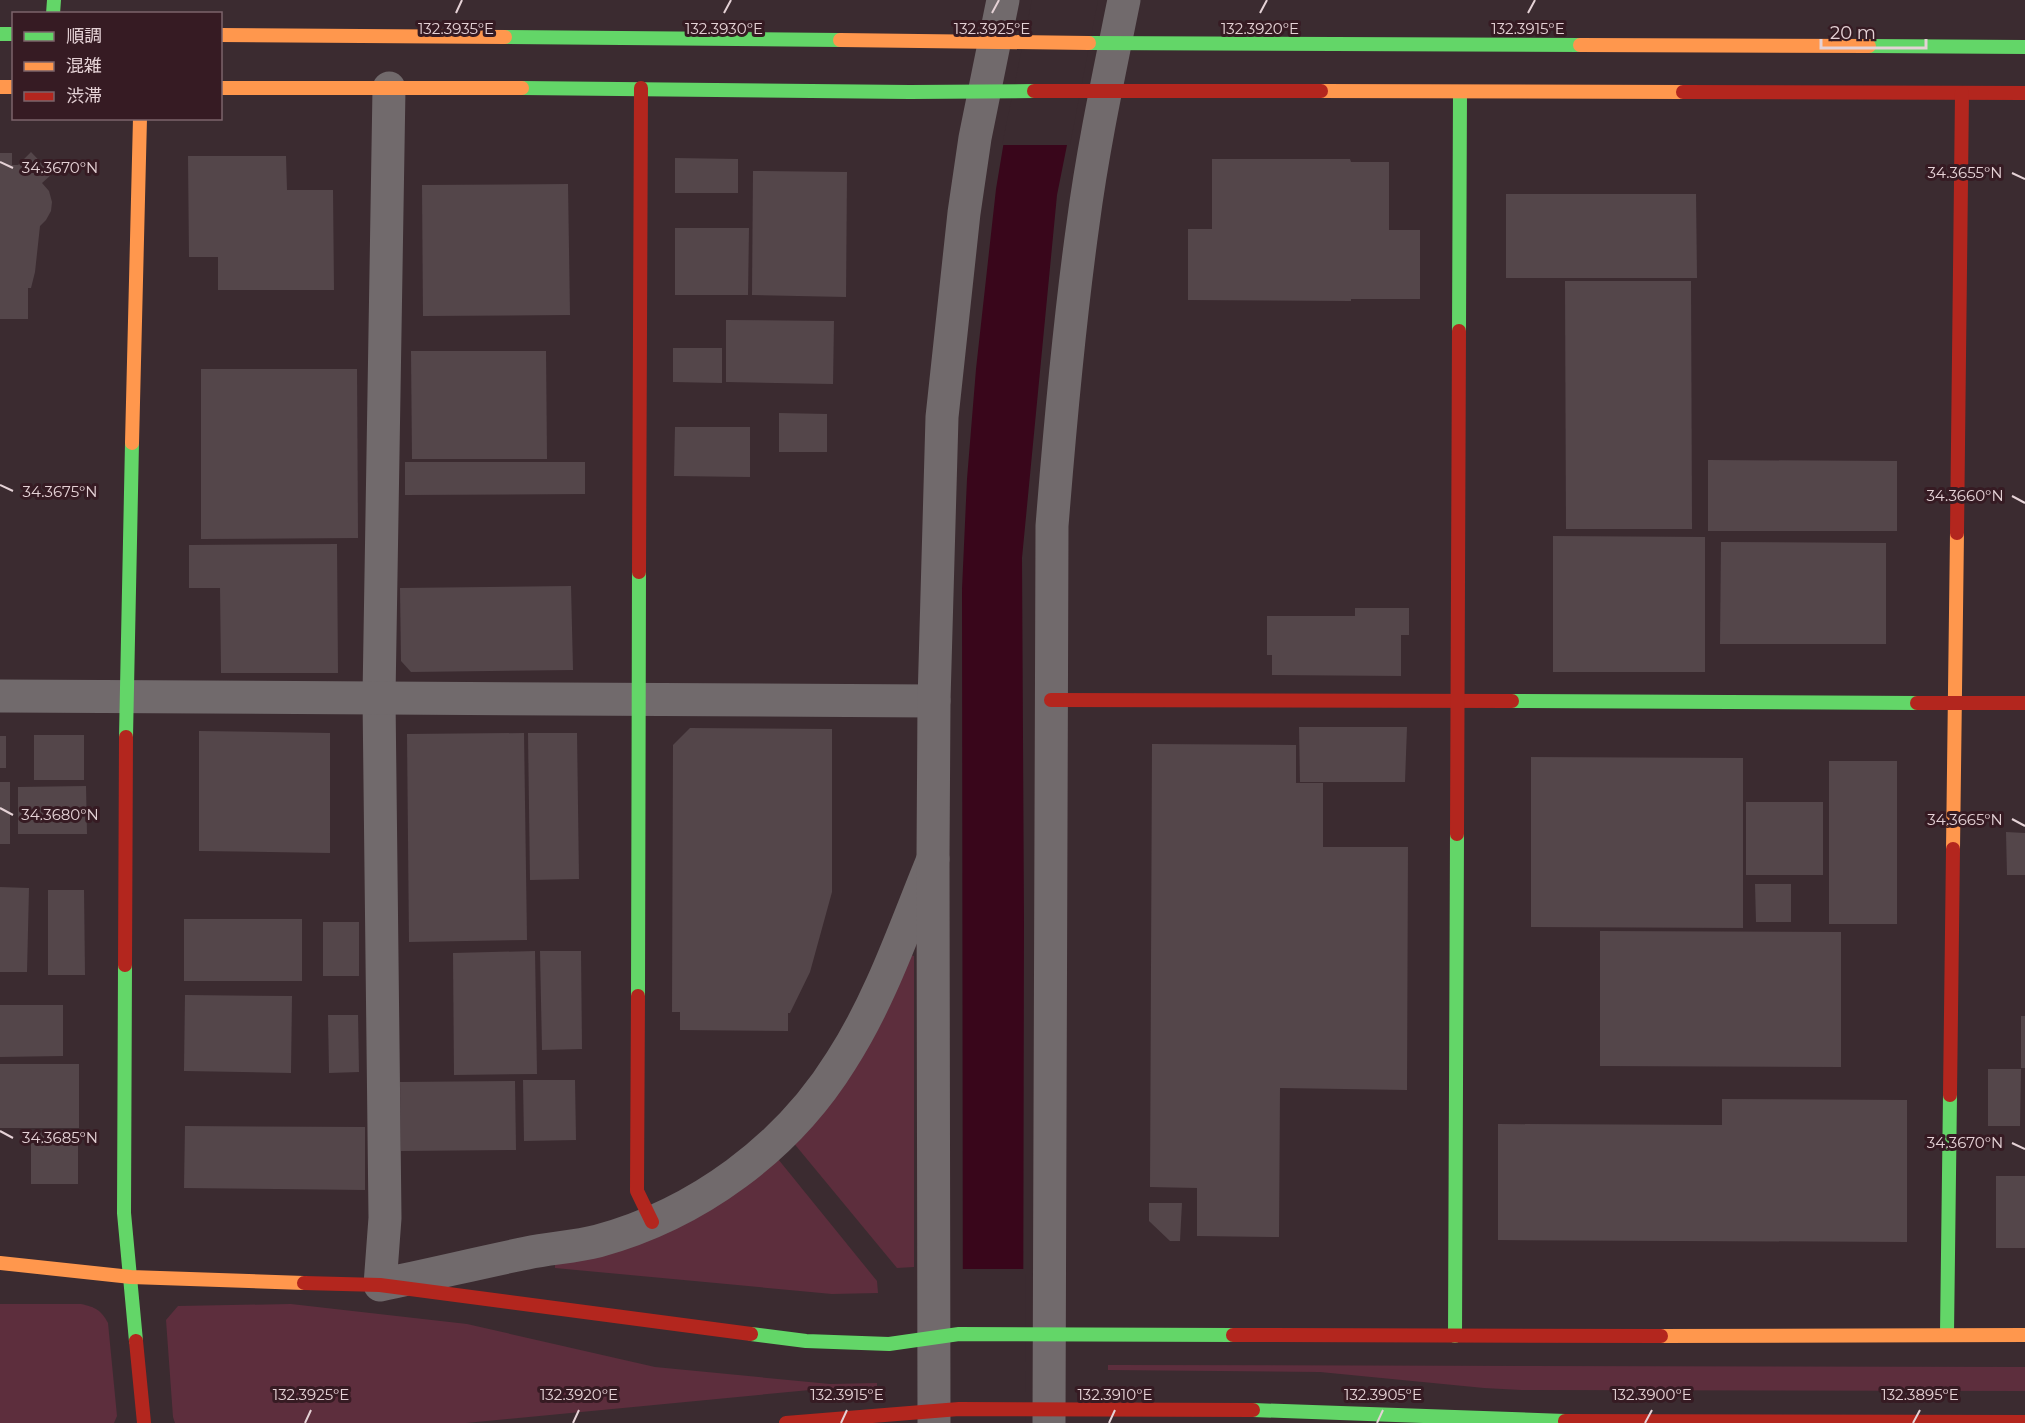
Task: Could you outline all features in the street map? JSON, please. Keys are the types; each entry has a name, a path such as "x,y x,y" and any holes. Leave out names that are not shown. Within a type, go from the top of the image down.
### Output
{"street":[{"path":"943,1414 946,1336 933,859 934,701 942,417 964,213 975,138 999,90 1009,42 1003,0"},
{"path":"1042,1414 1038,1335 1051,700 1052,526 1063,394 1083,224 1093,90 1103,43 1124,0"},
{"path":"222,35 1103,43 2025,47"},
{"path":"222,88 641,88 910,92 1093,90 2025,93"},
{"path":"380,1285 385,1218 379,697 389,88"},
{"path":"641,88 637,1191 652,1222"},
{"path":"1455,1336 1460,92"},
{"path":"1947,1334 1962,93"},
{"path":"140,120 126,696 124,1213 144,1423"},
{"path":"0,696 934,701"},
{"path":"1051,700 2025,703"},
{"path":"380,1285 529,1252 598,1241 684,1208 737,1173 777,1140 811,1103 841,1061 877,995 933,859"},
{"path":"0,1263 131,1277 380,1285 806,1341 889,1344 946,1336 1038,1335 2025,1335"},
{"path":"48,1282 131,1277"},
{"path":"786,1423 943,1414 1296,1410 1523,1420 2025,1422"}],"shaded area":[{"path":"1096,0 1057,195 1022,558 1023,1423 963,1423 962,589 967,479 976,369 996,189 1006,129"},
{"path":"911,955 914,956 914,1267 897,1268 792,1141"},
{"path":"778,1159 877,1281 878,1293 832,1294 555,1268 555,1264"},
{"path":"0,1304 81,1304 94,1308 103,1315 108,1323 117,1416 114,1423 0,1423"},
{"path":"291,1304 467,1324 655,1367 830,1384 877,1383 877,1388 831,1388 466,1423 175,1423 166,1320 178,1306"},
{"path":"1108,1365 2025,1367 2025,1391 1521,1390 1320,1372 1108,1370"}],"pier":[{"path":"1032,0 1098,0 1070,145 1002,145"},
{"path":"960,1269 1025,1269 1026,1423 960,1423"}],"building":[{"path":"31,152 52,174 42,183 49,191 52,202 51,211 40,226 35,272 31,288 28,288 28,319 0,319 0,153 12,153 12,165 18,165"},
{"path":"188,156 286,156 287,190 333,190 334,290 218,290 218,257 189,257"},
{"path":"675,158 738,159 738,193 675,193"},
{"path":"1212,159 1350,159 1351,162 1389,162 1389,230 1420,230 1420,299 1188,300 1188,229 1212,229"},
{"path":"753,171 847,172 846,297 752,295"},
{"path":"568,184 570,315 423,316 422,185"},
{"path":"1506,194 1696,194 1697,278 1506,278"},
{"path":"675,228 749,228 748,295 675,295"},
{"path":"1565,281 1691,281 1692,529 1566,529"},
{"path":"726,320 834,321 833,384 726,382"},
{"path":"673,348 722,348 722,383 673,382"},
{"path":"411,351 546,351 547,459 412,459"},
{"path":"201,369 357,369 358,538 201,539"},
{"path":"779,413 827,414 827,452 779,452"},
{"path":"675,427 750,427 750,477 674,476"},
{"path":"1708,460 1897,461 1897,531 1708,531"},
{"path":"405,462 585,462 585,494 405,495"},
{"path":"1553,536 1705,537 1705,672 1553,672"},
{"path":"1721,542 1886,543 1886,644 1720,644"},
{"path":"337,544 338,673 221,673 220,588 189,588 189,545"},
{"path":"571,586 573,670 411,672 401,661 400,588"},
{"path":"1355,608 1409,608 1409,635 1401,635 1401,676 1272,675 1272,655 1267,655 1267,616 1355,616"},
{"path":"1299,727 1407,727 1405,782 1300,782"},
{"path":"690,728 832,729 832,892 810,972 788,1013 788,1031 680,1030 680,1012 672,1012 673,745"},
{"path":"199,731 330,733 330,853 199,851"},
{"path":"524,733 527,940 409,942 407,734"},
{"path":"528,733 577,733 579,879 530,880"},
{"path":"34,735 84,735 84,780 34,780"},
{"path":"0,736 6,736 6,768 0,768"},
{"path":"1152,744 1296,745 1296,783 1323,783 1323,847 1408,847 1407,1090 1280,1088 1279,1237 1197,1236 1197,1188 1150,1187"},
{"path":"1531,757 1743,758 1743,928 1531,927"},
{"path":"1829,761 1897,761 1897,924 1829,924"},
{"path":"0,782 10,782 10,844 0,844"},
{"path":"86,786 87,834 18,834 18,787"},
{"path":"1746,802 1823,802 1823,875 1746,875"},
{"path":"2006,832 2025,833 2025,875 2007,875"},
{"path":"1755,884 1791,884 1791,922 1756,922"},
{"path":"0,887 29,888 27,972 0,972"},
{"path":"48,890 84,890 85,975 48,975"},
{"path":"184,919 302,919 302,981 184,981"},
{"path":"323,922 359,922 359,976 323,976"},
{"path":"1600,931 1841,932 1841,1067 1600,1066"},
{"path":"535,951 537,1074 454,1075 453,953"},
{"path":"540,951 581,951 582,1049 542,1050"},
{"path":"185,995 292,996 291,1073 184,1071"},
{"path":"0,1005 63,1005 63,1056 0,1057"},
{"path":"328,1015 358,1015 359,1072 329,1073"},
{"path":"2021,1016 2025,1016 2025,1068 2021,1068"},
{"path":"0,1064 79,1064 79,1128 0,1128"},
{"path":"1988,1069 2021,1069 2020,1126 1988,1126"},
{"path":"523,1080 575,1080 576,1140 524,1141"},
{"path":"515,1081 516,1150 401,1151 400,1082"},
{"path":"1722,1099 1907,1100 1907,1242 1498,1240 1498,1124 1722,1125"},
{"path":"185,1126 365,1127 365,1190 184,1188"},
{"path":"78,1131 78,1184 31,1184 31,1132"},
{"path":"1996,1176 2025,1176 2025,1248 1996,1248"},
{"path":"1149,1203 1182,1203 1180,1241 1170,1241 1149,1221"}],"traffic: fast":[{"path":"53,12 54,0"},
{"path":"0,34 12,34"},
{"path":"505,37 840,40"},
{"path":"1089,43 1580,45"},
{"path":"1869,46 2025,47"},
{"path":"522,88 1034,91"},
{"path":"1459,331 1460,92"},
{"path":"126,737 132,443"},
{"path":"638,996 639,572"},
{"path":"1512,701 1917,703"},
{"path":"1455,1336 1457,834"},
{"path":"125,965 124,1213 136,1341"},
{"path":"1947,1334 1950,1095"},
{"path":"751,1334 806,1341 889,1344 959,1334 1233,1335"},
{"path":"1253,1410 1565,1421"}],"traffic: slow":[{"path":"222,35 505,37"},
{"path":"840,40 1089,43"},
{"path":"1580,45 1869,46"},
{"path":"0,87 12,87"},
{"path":"222,88 522,88"},
{"path":"1321,91 1683,92"},
{"path":"132,443 140,120"},
{"path":"1953,849 1957,533"},
{"path":"0,1263 131,1277 304,1283"},
{"path":"1661,1336 2025,1335"}],"traffic: jam":[{"path":"639,572 641,88"},
{"path":"1034,91 1321,91"},
{"path":"1683,92 2025,93"},
{"path":"1957,533 1962,93"},
{"path":"1457,834 1459,331"},
{"path":"1051,700 1512,701"},
{"path":"1917,703 2025,703"},
{"path":"125,965 126,737"},
{"path":"1950,1095 1953,849"},
{"path":"638,996 637,1191 652,1222"},
{"path":"304,1283 380,1285 751,1334"},
{"path":"1233,1335 1661,1336"},
{"path":"136,1341 144,1423"},
{"path":"786,1423 959,1409 1253,1410"},
{"path":"1565,1421 2025,1422"}]}
